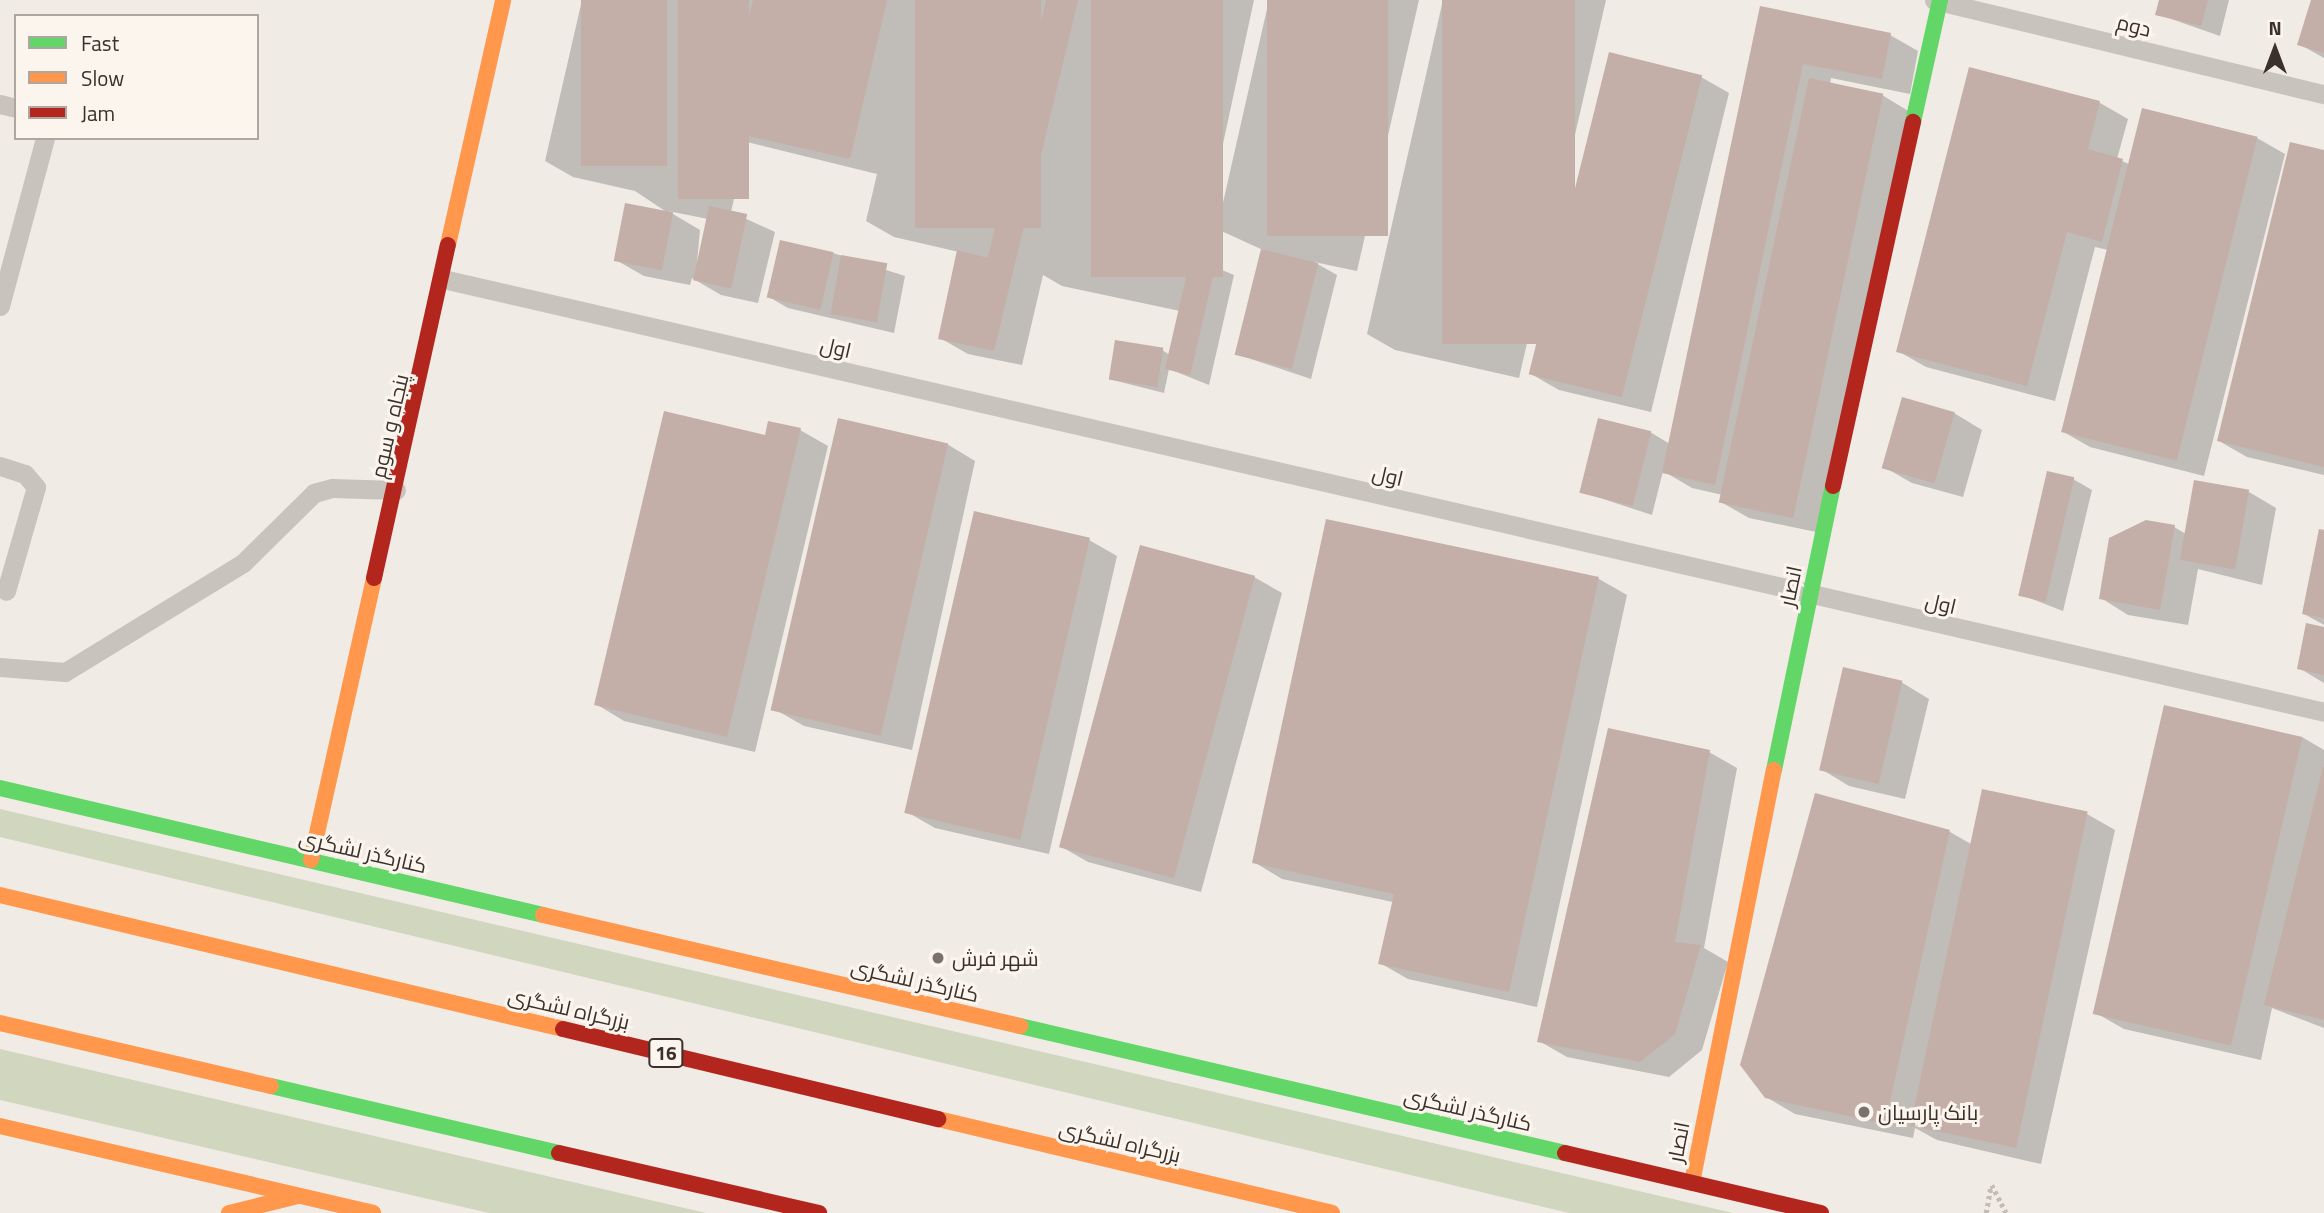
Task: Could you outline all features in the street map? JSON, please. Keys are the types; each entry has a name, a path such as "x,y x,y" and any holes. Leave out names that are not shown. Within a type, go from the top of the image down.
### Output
{"main road":[{"name":"پنجاه و سوم","path":"311,860 396,490 503,0"},
{"name":"انصار","path":"1692,1183 1809,596 1938,1"},
{"name":"کنارگذر لشگری","path":"0,788 1821,1213"},
{"path":"0,875 137,926"},
{"name":"بزرگراه لشگری","path":"0,895 1332,1213"},
{"path":"0,1023 819,1213"},
{"path":"0,1126 373,1213"},
{"path":"229,1213 298,1196"}],"lane":[{"name":"دوم","path":"1938,1 2324,94"},
{"path":"0,306 45,140"},
{"name":"اول","path":"443,279 1809,596 2324,712"},
{"path":"0,466 25,474 36,487 6,591"},
{"path":"0,667 65,672 243,563 314,493 331,488 396,490"}],"path":[{"path":"1986,1213 1992,1185 2006,1213"}],"green space":[{"path":"0,809 1733,1213 1569,1213 0,837"},
{"path":"0,1049 706,1213 489,1213 0,1100"}],"building":[{"path":"581,0 667,0 667,166 581,166"},
{"path":"678,0 749,0 749,199 678,199"},
{"path":"753,0 887,0 850,159 722,130"},
{"path":"915,0 1041,0 1041,228 915,228"},
{"path":"1046,0 1078,0 994,351 938,339 957,250 988,258"},
{"path":"1091,0 1223,0 1223,277 1091,277"},
{"path":"1267,0 1388,0 1388,236 1267,236"},
{"path":"1442,0 1575,0 1575,344 1442,344"},
{"path":"2159,0 2208,0 2201,26 2155,15"},
{"path":"2311,0 2324,0 2324,53 2297,45"},
{"path":"1760,6 1891,33 1882,79 1803,64 1715,485 1662,473"},
{"path":"1609,52 1702,75 1622,397 1529,374"},
{"path":"1969,67 2100,101 2088,149 2123,159 2102,242 2067,232 2027,386 1896,352"},
{"path":"1809,78 1883,94 1793,518 1719,503"},
{"path":"2142,108 2257,137 2177,461 2061,432"},
{"path":"2290,142 2324,150 2324,467 2217,441"},
{"path":"625,203 673,212 662,270 614,261"},
{"path":"709,206 747,214 731,288 693,280"},
{"path":"780,240 834,252 820,310 767,297"},
{"path":"1261,249 1318,263 1292,369 1235,355"},
{"path":"841,255 887,263 877,322 831,314"},
{"path":"1191,256 1216,262 1190,375 1165,369"},
{"path":"1115,340 1163,348 1157,387 1109,380"},
{"path":"1902,397 1955,412 1934,483 1882,468"},
{"path":"664,411 765,435 768,421 801,428 727,737 594,705"},
{"path":"838,418 948,443 881,736 771,710"},
{"path":"1598,418 1651,431 1633,506 1579,493"},
{"path":"2047,471 2074,477 2045,602 2018,596"},
{"path":"2194,480 2249,490 2235,569 2180,560"},
{"path":"974,511 1090,538 1020,840 904,813"},
{"path":"1326,519 1599,577 1509,992 1378,964 1394,894 1252,863"},
{"path":"2146,520 2175,525 2160,610 2099,599 2109,538"},
{"path":"2319,529 2324,530 2324,618 2302,614"},
{"path":"1140,545 1255,576 1174,878 1059,847"},
{"path":"2306,623 2324,627 2324,675 2297,669"},
{"path":"1843,667 1902,681 1879,784 1819,770"},
{"path":"2164,705 2302,737 2231,1046 2093,1014"},
{"path":"1608,728 1710,750 1675,942 1701,945 1675,1034 1640,1062 1537,1042"},
{"path":"2324,767 2324,1020 2264,1005"},
{"path":"1982,789 2088,811 2016,1148 1910,1125"},
{"path":"1815,793 1950,830 1885,1124 1765,1098 1740,1065"}],"traffic: fast":[{"path":"1913,122 1940,0"},
{"path":"1774,770 1833,486"},
{"path":"0,788 543,915"},
{"path":"1020,1026 1565,1153"},
{"path":"271,1086 559,1153"}],"traffic: slow":[{"path":"448,245 503,0"},
{"path":"311,860 374,578"},
{"path":"1692,1183 1774,770"},
{"path":"0,895 563,1029"},
{"path":"543,915 1020,1026"},
{"path":"0,1023 271,1086"},
{"path":"938,1119 1332,1213"},
{"path":"0,1126 373,1213"},
{"path":"229,1213 298,1196"}],"traffic: jam":[{"path":"1833,486 1913,122"},
{"path":"374,578 448,245"},
{"path":"563,1029 938,1119"},
{"path":"559,1153 819,1213"},
{"path":"1565,1153 1821,1213"}],"place":[{"name":"شهر فرش","path":"938,958"},
{"name":"بانک پارسیان","path":"1864,1112"}]}
